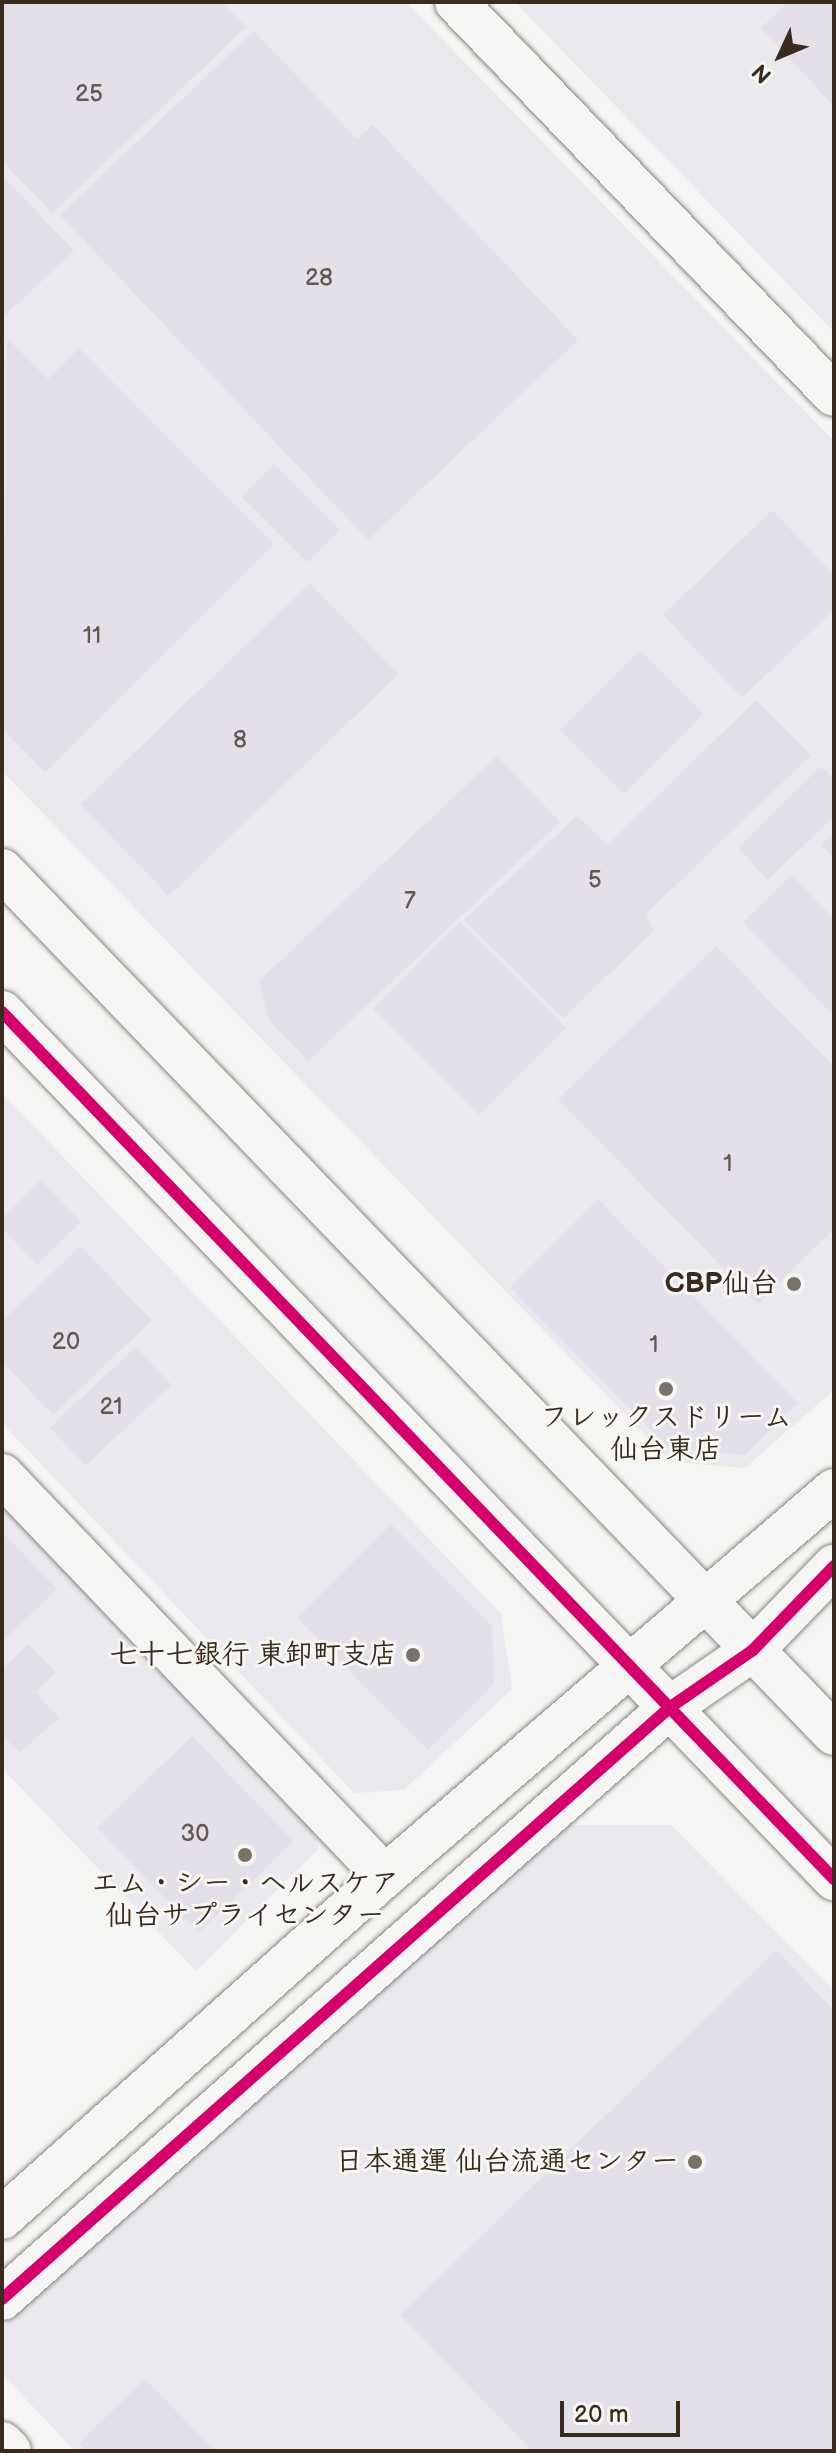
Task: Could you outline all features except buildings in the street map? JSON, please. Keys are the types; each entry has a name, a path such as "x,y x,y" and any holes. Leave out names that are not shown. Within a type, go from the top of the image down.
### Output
{"street":[{"path":"456,2 834,395"},
{"path":"2,870 834,1734"},
{"path":"2,1012 834,1879"},
{"path":"2,1475 385,1876"},
{"path":"2,2218 385,1876 708,1602 834,1490"},
{"path":"2,2299 669,1708 753,1650 834,1566"},
{"path":"2,2443 10,2451"}],"shaded area":[{"path":"2,2 406,2 834,441 834,1390 745,1468 671,1462 2,771"},
{"path":"515,2 834,2 834,332"},
{"path":"2,1093 501,1614 512,1689 404,1790 354,1793 2,1423"},
{"path":"2,1504 310,1823 319,1848 196,1971 2,1768"},
{"path":"566,1825 671,1825 834,1990 834,2451 75,2451 2,2374 2,2327"}],"cycle path":[{"path":"2,1012 834,1879"},
{"path":"2,2299 669,1708 753,1650 834,1566"}],"place":[{"name":"CBP仙台","path":"794,1284"},
{"name":"フレックスドリーム 仙台東店","path":"666,1389"},
{"name":"七十七銀行 東卸町支店","path":"413,1655"},
{"name":"エム・シー・ヘルスケア 仙台サプライセンター","path":"245,1855"},
{"name":"日本通運 仙台流通センター","path":"695,2162"}]}
